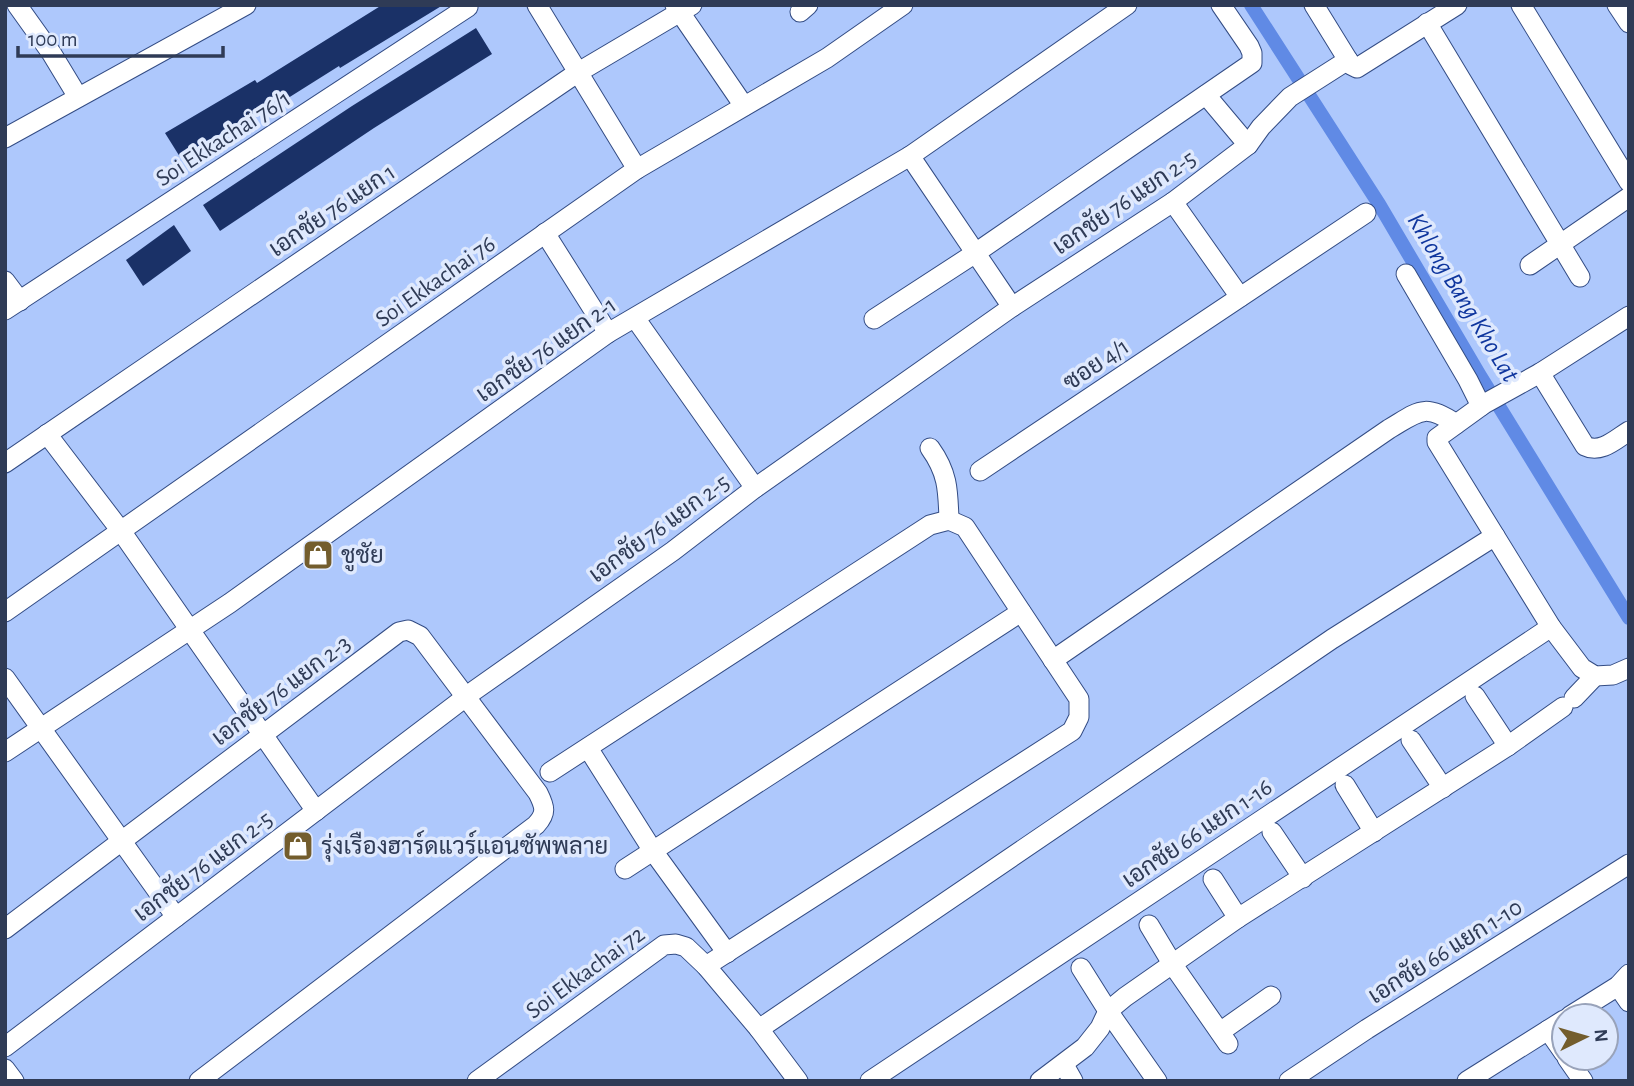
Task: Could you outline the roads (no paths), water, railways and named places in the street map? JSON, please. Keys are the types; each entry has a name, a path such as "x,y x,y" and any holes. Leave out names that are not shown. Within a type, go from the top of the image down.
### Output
{"street":[{"path":"17,5 78,97"},
{"path":"5,138 246,5"},
{"path":"537,5 637,169"},
{"name":"Soi Ekkachai 76","path":"5,612 637,169 827,58 903,5"},
{"name":"เอกชัย 76 แยก 2-1","path":"5,752 189,631 608,333 910,156 1126,5"},
{"path":"874,319 974,254 1252,63 1249,46 1221,5"},
{"path":"1314,5 1348,60 1352,65 1360,67 1457,5"},
{"path":"1521,5 1629,182"},
{"path":"1617,5 1629,23"},
{"name":"Soi Ekkachai 76/1","path":"13,306 468,7"},
{"path":"682,8 744,106"},
{"name":"เอกชัย 76 แยก 1","path":"5,463 577,73 682,8"},
{"path":"1427,23 1580,277"},
{"name":"เอกชัย 76 แยก 2-5","path":"5,1047 465,697 1012,307 1173,202 1248,145 1290,97 1348,60"},
{"path":"1206,96 1248,145"},
{"path":"910,156 1012,307"},
{"path":"1530,265 1629,197"},
{"path":"1173,202 1240,297"},
{"name":"ซอย 4/1","path":"980,471 1366,213"},
{"path":"545,233 608,333"},
{"path":"1406,274 1482,405"},
{"path":"5,281 13,306"},
{"path":"1629,316 1540,373 1482,405 1438,436 1437,442 1551,626 1582,668 1595,676 1614,675 1629,668"},
{"path":"635,317 755,488"},
{"path":"1540,373 1585,446 1592,449 1602,447 1629,431"},
{"path":"1053,660 1388,429 1420,411 1438,412 1456,424"},
{"path":"47,434 121,531 316,811"},
{"path":"930,448 941,463 947,480 948,520"},
{"path":"551,772 930,526 948,520 965,527 1079,699 1079,717 1072,731 706,966"},
{"path":"759,1029 1332,639 1495,536"},
{"path":"625,869 1021,612"},
{"name":"เอกชัย 66 แยก 1-16","path":"870,1081 1551,626"},
{"name":"เอกชัย 76 แยก 2-3","path":"5,929 399,632 408,629 420,636 538,793 545,808 544,817 199,1081"},
{"path":"1040,1081 1068,1073 1108,1012 1238,918 1507,746 1569,703 1595,676"},
{"path":"5,678 176,917"},
{"path":"1475,696 1507,746"},
{"path":"1411,740 1443,788"},
{"path":"588,748 653,851 727,953"},
{"path":"1345,785 1374,832"},
{"path":"1272,832 1303,878"},
{"name":"เอกชัย 66 แยก 1-10","path":"1289,1081 1629,864"},
{"path":"1213,879 1238,918"},
{"path":"1149,925 1173,965 1224,1038 1271,996"},
{"name":"Soi Ekkachai 72","path":"477,1081 664,945 676,944 686,947 706,966 798,1081"},
{"path":"1081,968 1108,1012 1157,1081"},
{"path":"1597,1002 1625,987"},
{"path":"1475,1079 1550,1029"},
{"path":"5,1069 14,1081"}],"waterway":[{"name":"Khlong Bang Kho Lat","path":"1251,5 1379,204 1479,374 1629,618"}],"place":[{"name":"ชูชัย","path":"318,555"},
{"name":"รุ่งเรืองฮาร์ดแวร์แอนซัพพลาย","path":"298,846"}]}
